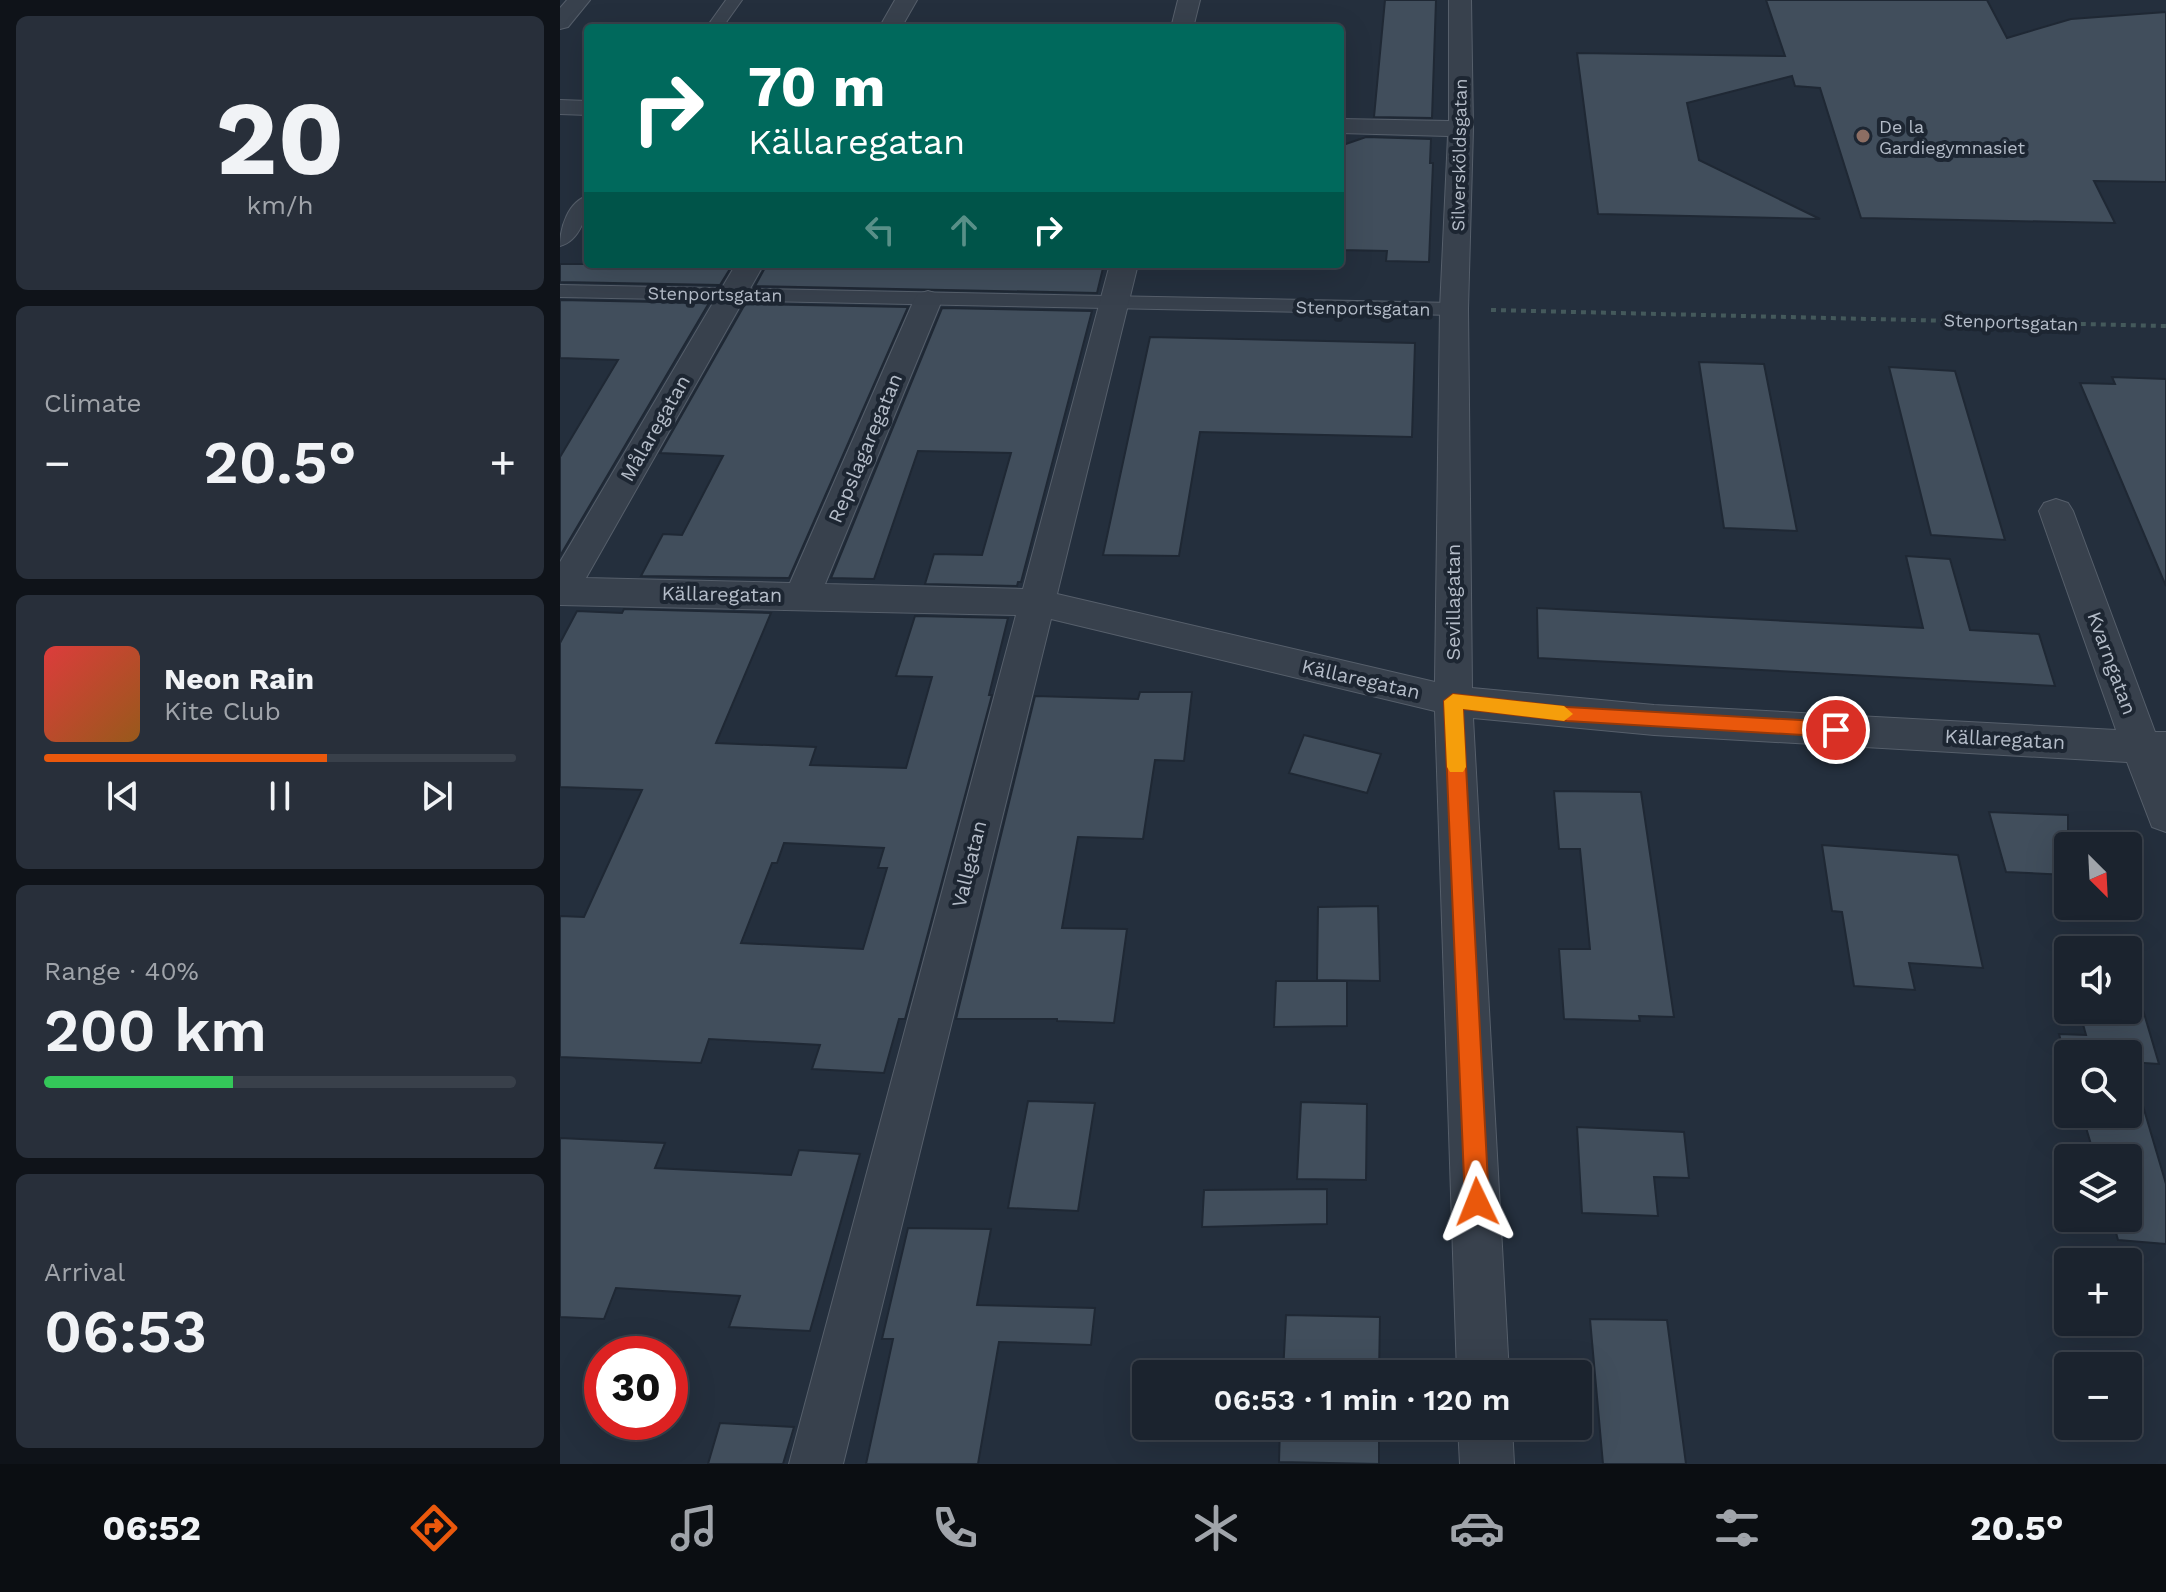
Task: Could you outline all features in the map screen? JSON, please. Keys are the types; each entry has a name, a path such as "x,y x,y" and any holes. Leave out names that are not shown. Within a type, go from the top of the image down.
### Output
{"street":[{"path":"560,22 579,0"},
{"path":"717,24 734,0"},
{"path":"892,24 906,0"},
{"path":"1183,24 1189,0"},
{"name":"Silversköldsgatan","path":"1454,309 1461,129 1460,0"},
{"path":"560,107 584,108"},
{"path":"1344,126 1461,129"},
{"path":"560,240 584,207"},
{"name":"Målaregatan","path":"560,590 748,268"},
{"name":"Vallgatan","path":"816,1464 1123,268"},
{"name":"Stenportsgatan","path":"560,291 1454,309"},
{"name":"Repslagaregatan","path":"802,596 928,300"},
{"name":"Sevillagatan","path":"1454,309 1453,701 1482,1360"},
{"name":"Kvarngatan","path":"2056,511 2155,748 2166,815"},
{"name":"Källaregatan","path":"560,590 1035,602 1453,701 1654,720 2155,748"},
{"path":"1486,1440 1487,1464"}],"path":[{"name":"Stenportsgatan","path":"1454,309 2166,326"}],"building":[{"path":"1385,0 1436,0 1432,118 1374,117"},
{"path":"1766,0 1987,0 2007,38 2071,19 2166,12 2166,182 2094,181 2115,223 1861,218 1820,88 1795,86 1792,76 1687,103 1699,160 1820,219 1598,214 1577,53 1785,56"},
{"path":"1366,137 1431,139 1429,262 1386,261 1387,251 1344,250 1344,145"},
{"path":"560,264 584,264 584,268 731,268 720,285 560,282"},
{"path":"765,268 1103,268 1097,293 755,286"},
{"path":"560,300 709,303 560,556 560,457 618,360 560,358"},
{"path":"745,304 908,307 789,578 641,576 663,534 682,535 723,456 660,453"},
{"path":"942,308 1092,311 1021,582 1017,586 925,584 934,554 982,555 1011,453 918,451 874,579 831,578"},
{"path":"1150,337 1415,343 1412,437 1200,432 1179,556 1103,555"},
{"path":"1699,362 1764,364 1797,531 1724,528"},
{"path":"1889,367 1955,371 2005,540 1931,535"},
{"path":"2112,377 2166,379 2166,586 2080,383 2115,384"},
{"path":"1906,556 1950,559 1970,630 2039,634 2055,686 1538,658 1537,608 1923,628"},
{"path":"624,609 771,613 716,743 816,747 810,765 906,768 932,677 896,676 915,616 1008,618 989,695 992,695 905,1019 899,1019 884,1073 812,1069 820,1045 709,1039 701,1063 560,1057 560,916 584,917 642,790 560,787 560,643 577,611 622,613","holes":["784,843 884,848 878,868 887,868 863,949 741,943 772,863 777,863"]},
{"path":"1140,692 1192,692 1184,761 1155,760 1143,839 1078,837 1062,928 1127,929 1114,1023 1057,1019 956,1019 1035,696 1138,699"},
{"path":"1304,735 1381,754 1367,793 1289,773"},
{"path":"1554,791 1641,792 1674,1017 1639,1016 1640,1021 1564,1019 1559,949 1590,949 1580,849 1559,849"},
{"path":"1989,812 2068,815 2068,832 2054,832 2054,874 2006,872"},
{"path":"1822,845 1958,855 1983,968 1909,963 1915,990 1854,986 1842,912 1832,911"},
{"path":"1378,906 1380,981 1317,980 1318,907"},
{"path":"1276,981 1347,981 1347,1026 1274,1027"},
{"path":"2143,1010 2159,1064 2142,1063 2142,1040 2061,1040 2059,1034 2086,1035 2083,1024 2142,1024"},
{"path":"1028,1101 1095,1103 1078,1211 1008,1208"},
{"path":"1301,1102 1367,1104 1366,1180 1297,1179"},
{"path":"2142,1103 2166,1184 2166,1244 2118,1240 2116,1232 2142,1232 2142,1144 2091,1144 2086,1128 2142,1128"},
{"path":"1577,1127 1684,1132 1689,1178 1654,1177 1658,1216 1582,1213"},
{"path":"560,1138 665,1143 655,1168 791,1175 799,1150 860,1154 810,1331 729,1327 740,1296 616,1288 604,1319 560,1317"},
{"path":"1327,1189 1327,1224 1202,1227 1204,1190"},
{"path":"908,1228 991,1229 977,1305 1095,1308 1091,1345 999,1342 978,1464 866,1464 893,1339 882,1339"},
{"path":"1286,1315 1380,1317 1379,1360 1284,1360"},
{"path":"1590,1319 1667,1320 1686,1464 1603,1464"},
{"path":"720,1423 794,1427 783,1464 708,1464"},
{"path":"1280,1440 1379,1440 1379,1464 1279,1462"}],"slow traffic":[{"path":"1456,767 1453,701 1564,714"}],"place":[{"name":"De la Gardiegymnasiet","path":"1863,136"}],"route":[{"path":"1477,1202 1453,701 1567,714 1836,730"}]}
